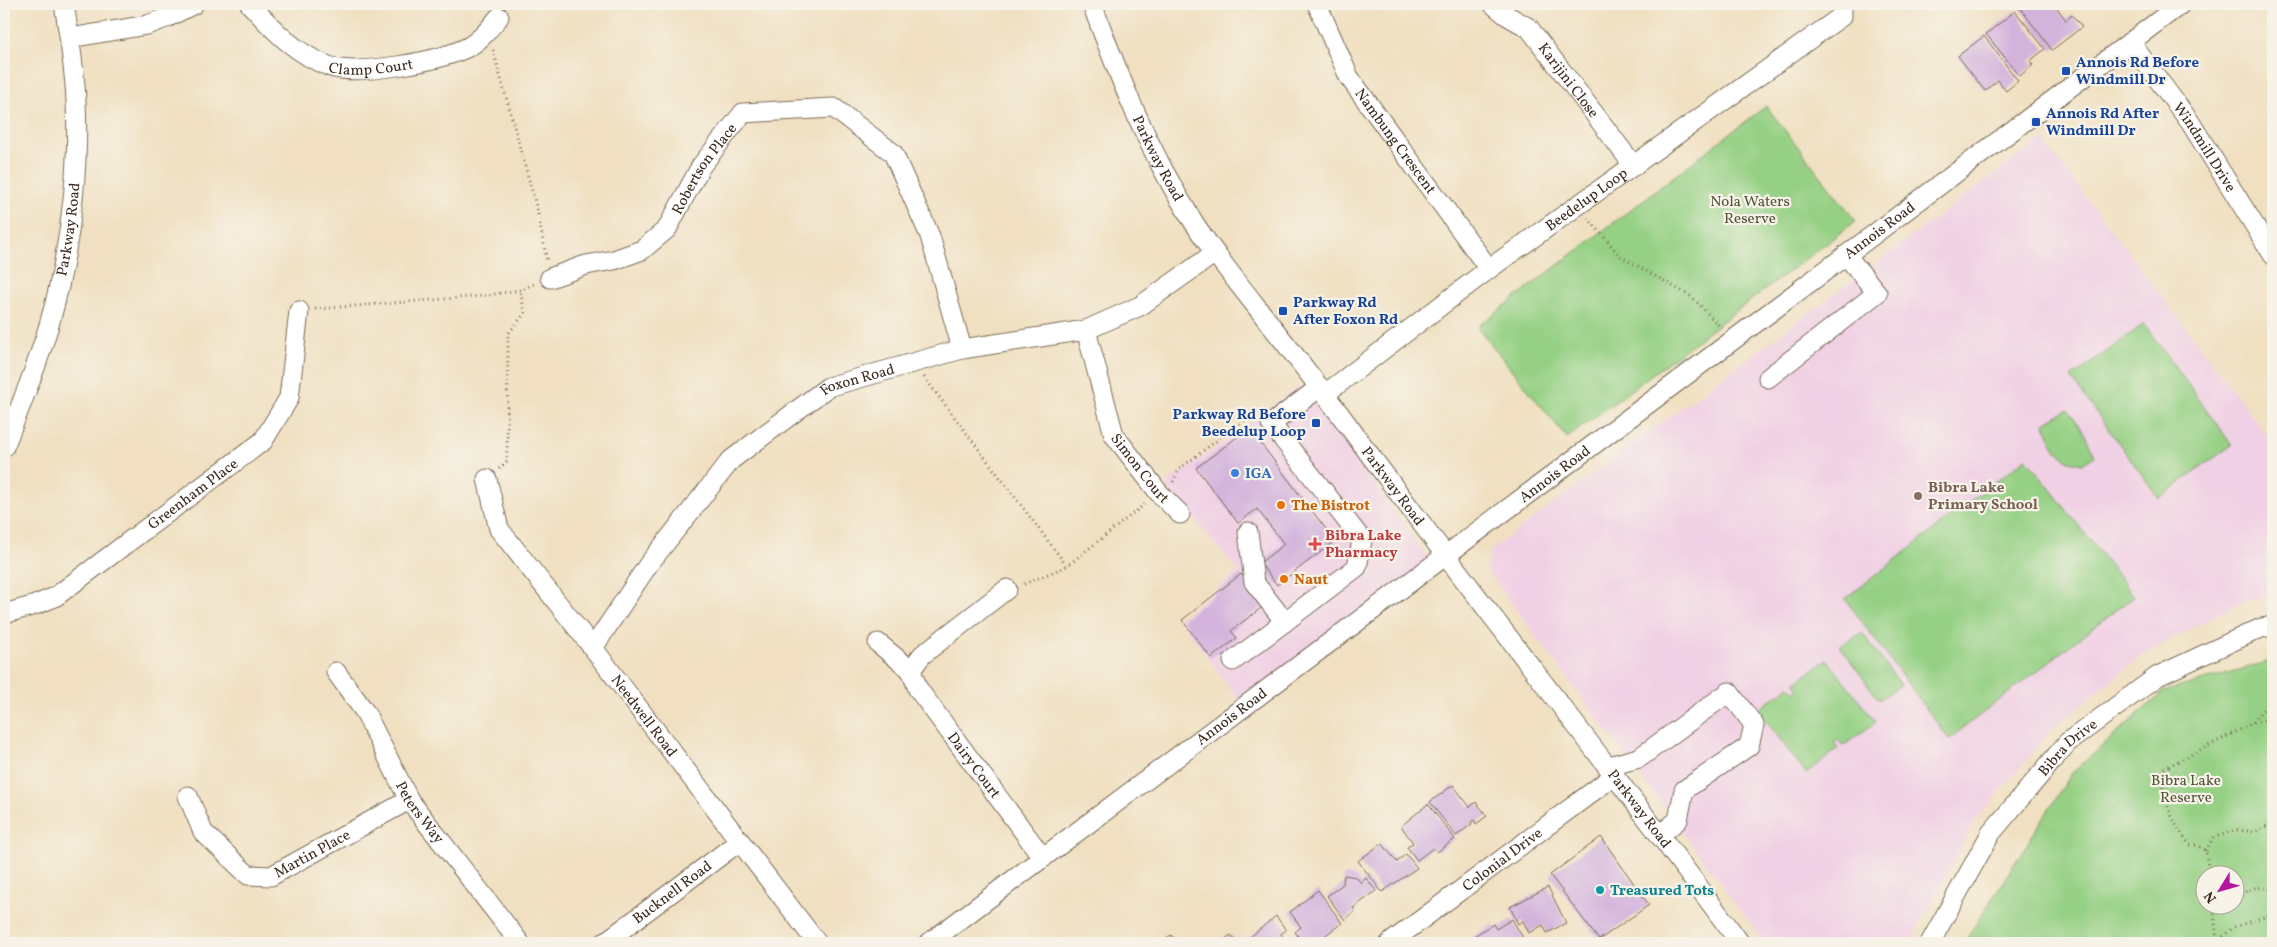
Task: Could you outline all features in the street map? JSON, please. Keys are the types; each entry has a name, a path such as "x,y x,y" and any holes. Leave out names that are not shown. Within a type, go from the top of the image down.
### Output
{"street":[{"name":"Parkway Road","path":"4,447 45,336 59,286 69,228 74,168 76,102 70,38 64,4"},
{"path":"70,38 147,25 194,4"},
{"name":"Clamp Court","path":"250,4 279,35 293,46 312,59 332,67 341,68 367,69 438,59 468,48 487,32 499,17"},
{"name":"Parkway Road","path":"1092,4 1124,86 1151,145 1175,192 1214,253 1322,391 1445,556 1661,834 1740,943"},
{"name":"Nambung Crescent","path":"1317,4 1349,77 1489,269"},
{"name":"Karijini Close","path":"1493,4 1506,15 1529,28 1634,166"},
{"name":"Beedelup Loop","path":"1285,622 1357,567 1362,540 1271,424 1322,391 1842,16 1842,4"},
{"name":"Annois Road","path":"929,943 2181,4"},
{"name":"Windmill Drive","path":"2130,42 2190,122 2273,255"},
{"name":"Robertson Place","path":"550,278 586,265 614,260 642,250 667,229 701,166 743,114 834,108 893,153 930,236 962,349"},
{"name":"Foxon Road","path":"593,648 648,565 731,460 828,387 917,360 962,349 1086,330 1140,306 1214,253"},
{"path":"1768,378 1877,293 1846,255"},
{"name":"Greenham Place","path":"4,614 35,606 55,597 263,440 289,398 299,311"},
{"name":"Simon Court","path":"1086,330 1114,434 1162,496 1180,514"},
{"name":"Needwell Road","path":"487,479 499,529 593,648 817,943"},
{"path":"1233,661 1285,622 1254,582 1248,532"},
{"path":"911,670 922,655 1007,589"},
{"name":"Bibra Drive","path":"1930,943 1990,833 2068,742 2158,676 2261,628 2273,626"},
{"name":"Dairy Court","path":"878,643 911,670 918,689 1043,858"},
{"name":"Peters Way","path":"336,672 365,712 409,800 520,943"},
{"path":"1612,770 1640,758 1729,692 1754,725 1749,746 1684,790 1678,820 1661,834"},
{"name":"Colonial Drive","path":"1390,943 1612,770"},
{"name":"Martin Place","path":"188,796 203,832 248,875 263,876 271,876 409,800"},
{"name":"Bucknell Road","path":"604,943 740,841"}],"path":[{"path":"299,311 483,296 520,290 550,278 537,209 487,32"},
{"path":"1578,206 1620,256 1692,297 1733,340"},
{"path":"487,479 507,460 508,334 525,313 520,290"},
{"path":"917,360 920,371 1067,566"},
{"path":"1007,589 1067,566 1162,496 1179,469 1251,415 1255,415 1263,409"},
{"path":"2253,723 2273,698"},
{"path":"2206,851 2197,844 2190,845 2176,828 2162,786 2163,769 2253,723 2268,720 2273,722"},
{"path":"2208,864 2206,851 2213,838 2237,830 2255,832 2273,823"},
{"path":"2244,892 2247,889 2260,887 2273,890"},
{"path":"2214,914 2216,942"},
{"path":"2216,942 2234,927 2273,914"}],"shaded area":[{"name":"Bibra Lake Primary School","path":"2042,139 2273,443 2273,595 2241,602 2145,653 2054,727 1975,821 1910,943 1765,943 1486,569 1491,550"},
{"path":"1299,386 1315,403 1430,561 1240,702 1179,619 1239,572 1165,485"}],"green space":[{"name":"Nola Waters Reserve","path":"1766,106 1856,221 1567,438 1477,327"},
{"path":"2144,324 2232,445 2159,498 2071,378"},
{"path":"2068,409 2084,432 2095,456 2082,464 2070,461 2062,456 2052,443 2046,428 2045,423"},
{"path":"2026,458 2134,596 1949,739 1845,599"},
{"path":"1862,633 1901,685 1879,700 1840,646"},
{"path":"1827,659 1876,722 1843,746 1838,740 1834,743 1838,749 1806,774 1758,710 1790,686 1795,692 1799,689 1795,683"},
{"name":"Bibra Lake Reserve","path":"2273,660 2273,943 1964,943 2072,773 2163,692"}],"building":[{"path":"2017,4 2029,4 2031,6 2034,4 2054,4 2066,20 2072,15 2082,27 2052,50"},
{"path":"2015,11 2045,49 2030,61 2033,65 2020,76 1986,34"},
{"path":"1984,36 2018,81 2006,91 1998,80 1985,91 1958,56"},
{"path":"1249,428 1335,541 1277,585 1260,563 1284,544 1257,509 1238,523 1196,468"},
{"path":"1241,574 1265,605 1231,631 1237,638 1211,658 1182,620"},
{"path":"1453,785 1470,807 1476,802 1487,816 1476,824 1474,820 1471,822 1472,824 1456,836 1430,802"},
{"path":"1428,804 1455,839 1437,852 1433,848 1417,860 1407,847 1413,843 1401,826"},
{"name":"Treasured Tots","path":"1601,837 1649,905 1599,940 1550,875"},
{"path":"1382,843 1397,862 1406,854 1417,868 1382,892 1358,861"},
{"path":"1344,875 1356,877 1361,883 1366,878 1376,891 1353,908 1355,911 1345,920 1327,896 1343,884"},
{"path":"1548,887 1566,923 1547,933 1543,925 1529,933 1523,921 1518,924 1510,907"},
{"path":"1318,890 1342,923 1315,943 1303,943 1295,932 1301,927 1290,912"},
{"path":"1276,916 1286,930 1281,934 1285,940 1281,943 1247,943 1245,941"},
{"path":"1512,919 1526,943 1478,943 1474,936 1493,924 1496,929"},
{"path":"1171,935 1177,943 1161,943"},
{"path":"1231,935 1238,943 1215,943 1221,939 1222,941"}],"place":[{"name":"Annois Rd Before Windmill Dr","path":"2066,71"},
{"name":"Annois Rd After Windmill Dr","path":"2036,122"},
{"name":"Parkway Rd After Foxon Rd","path":"1283,311"},
{"name":"Parkway Rd Before Beedelup Loop","path":"1316,423"},
{"name":"IGA","path":"1235,473"},
{"name":"Bibra Lake Primary School","path":"1918,496"},
{"name":"The Bistrot","path":"1281,505"},
{"name":"Bibra Lake Pharmacy","path":"1315,544"},
{"name":"Naut","path":"1284,579"},
{"name":"Treasured Tots","path":"1600,890"}]}
